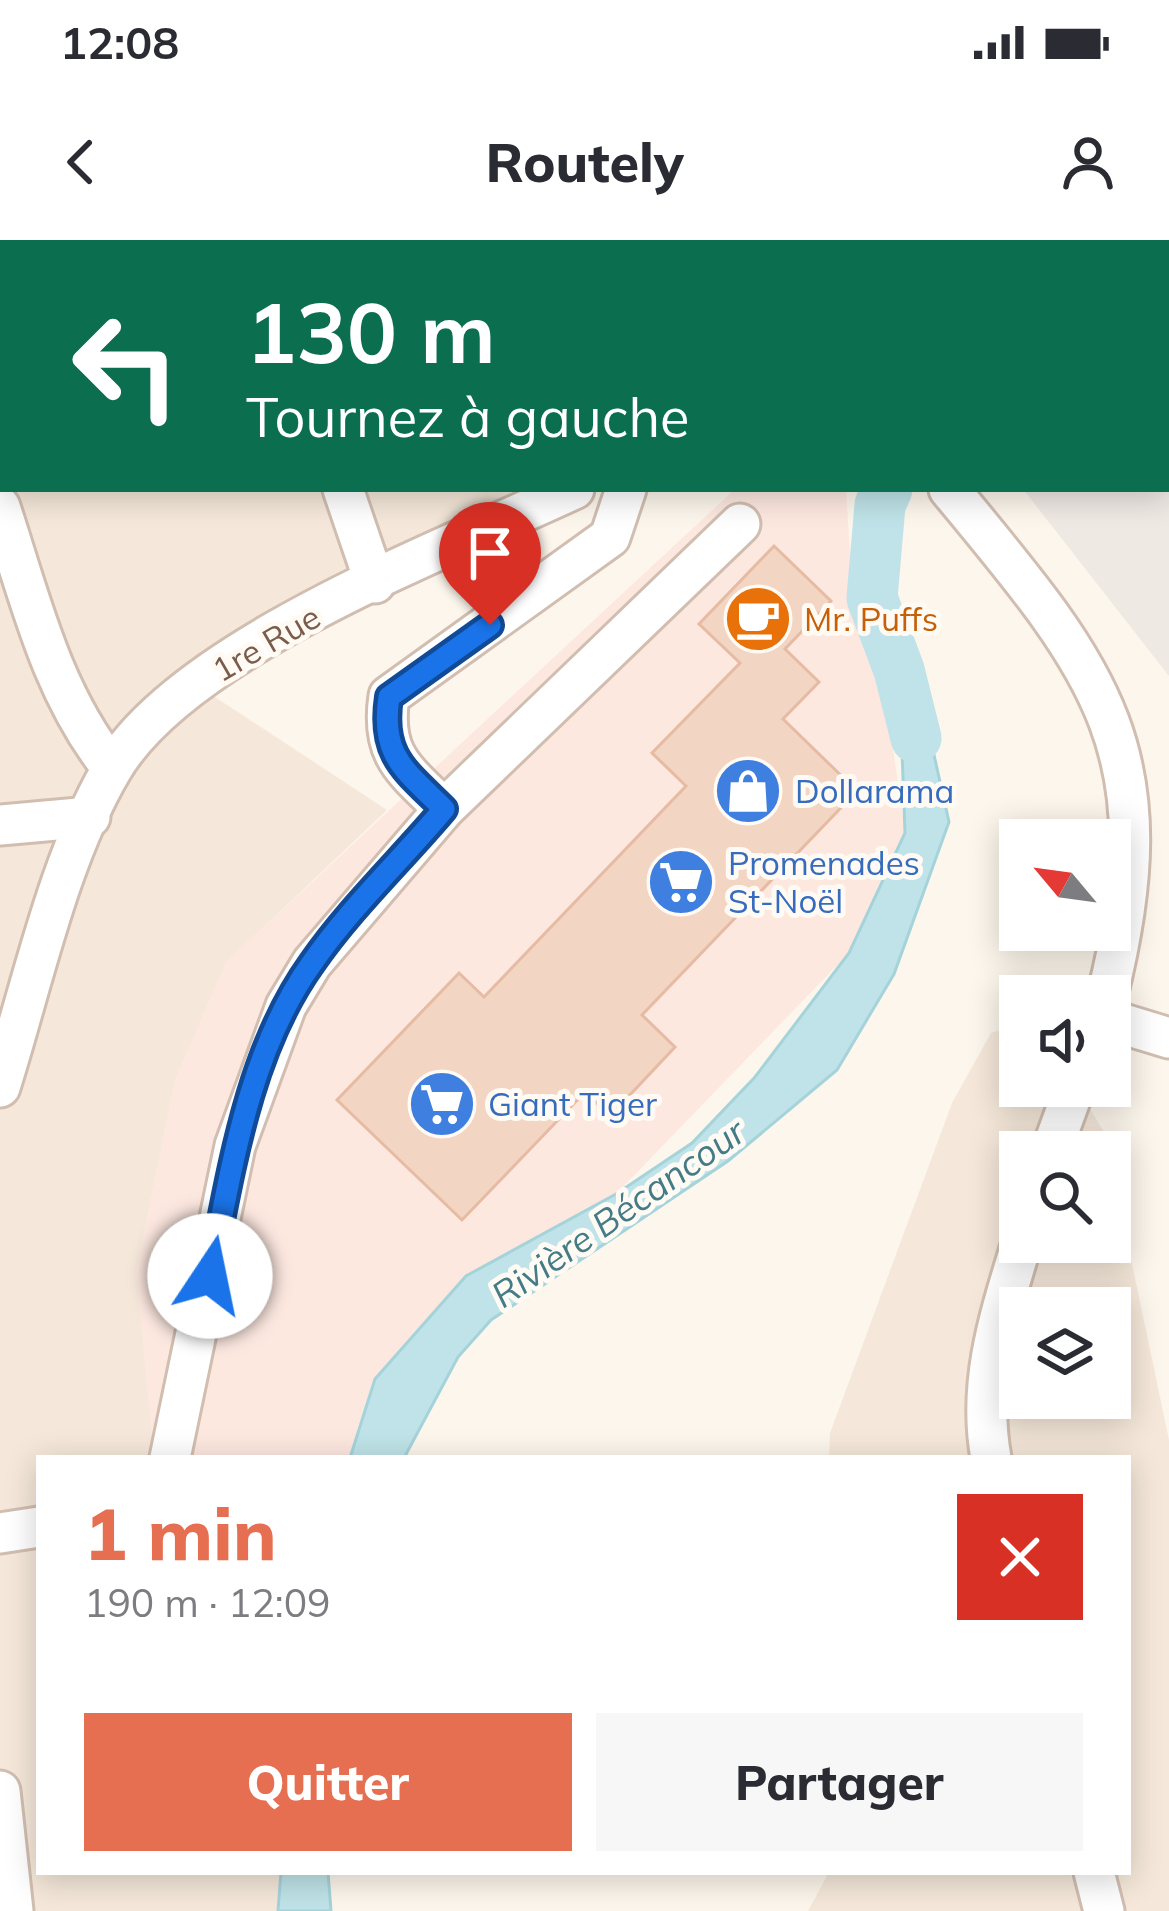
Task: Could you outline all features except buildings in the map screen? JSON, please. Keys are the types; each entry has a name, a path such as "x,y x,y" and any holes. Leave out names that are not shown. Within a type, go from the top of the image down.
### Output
{"street":[{"path":"344,492 375,583"},
{"name":"1re Rue","path":"0,1087 90,817 112,768 139,734 211,674 375,583 568,492"},
{"path":"444,809 394,759 385,727 389,697 610,538 625,492"},
{"path":"952,492 1055,616 1088,667 1118,730 1133,791 1135,882 1112,975"},
{"path":"0,507 61,692 79,727 112,768"},
{"path":"171,1455 236,1146 286,1006 312,962 444,809 740,524"},
{"path":"0,825 90,817"},
{"path":"1131,1026 1169,1038"},
{"path":"990,1455 984,1420 986,1372 1016,1263"},
{"path":"0,1532 36,1527"},
{"path":"0,1791 8,1892"},
{"path":"1095,1875 1104,1911"}],"shaded area":[{"path":"0,492 531,492 180,674 387,810 227,962 154,1455 36,1455 36,1875 281,1875 278,1911 0,1911"},
{"path":"732,492 846,492 850,553 882,671 905,833 849,953 616,1194 466,1276 375,1379 351,1455 154,1455 136,1271 175,1080 226,962"},
{"path":"1025,492 1169,492 1169,676"},
{"path":"999,1030 999,1107 1089,1107 1103,1131 999,1131 999,1263 1131,1263 1131,1259 1169,1440 1169,1911 808,1911 827,1875 1131,1875 1131,1455 829,1455 830,1433 952,1103 991,1033"}],"water":[{"path":"899,670 934,755 949,822 894,974 837,1070 728,1161 491,1320 458,1357 406,1455 351,1455 375,1379 466,1276 616,1194 692,1143 755,1077 849,953 905,833"},
{"path":"281,1875 328,1875 331,1911 278,1911"}],"waterway":[{"name":"Rivière Bécancour","path":"886,492 880,505 872,598 899,670 916,738"}],"place":[{"name":"Mr. Puffs","path":"758,619"},
{"name":"Dollarama","path":"748,791"},
{"name":"Promenades St-Noël","path":"681,882"},
{"name":"Giant Tiger","path":"442,1104"}],"route":[{"path":"210,1276 236,1146 286,1006 312,962 444,809 394,759 385,727 389,697 490,625"}]}
